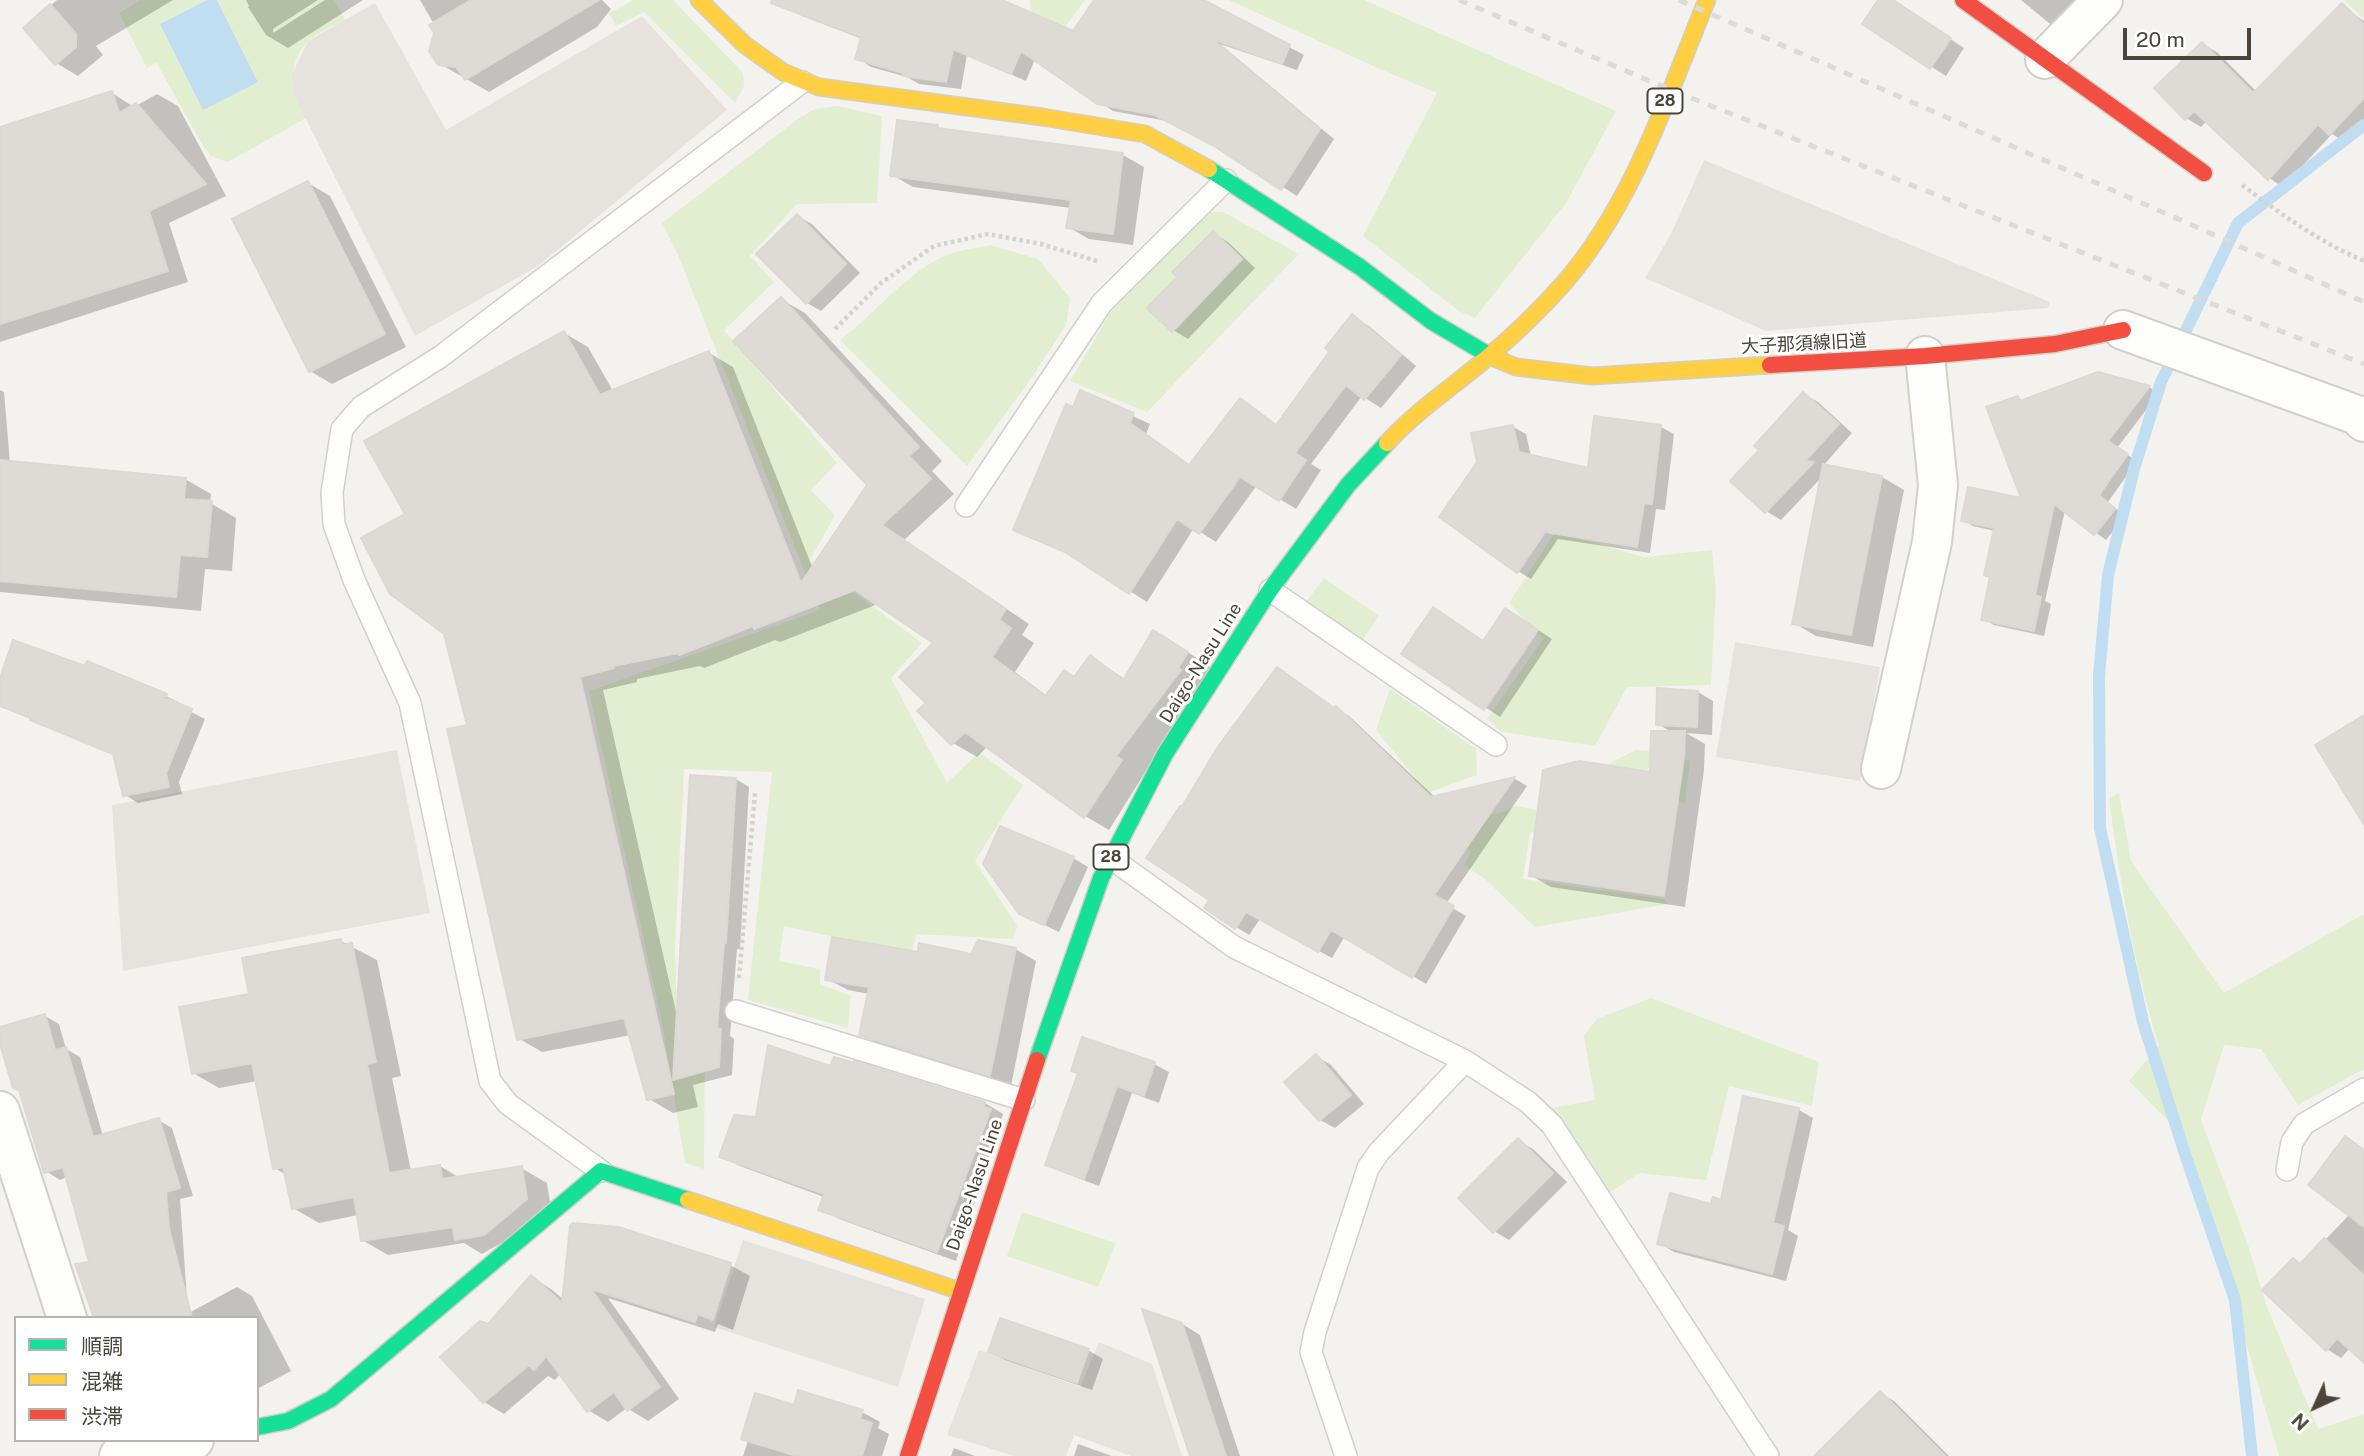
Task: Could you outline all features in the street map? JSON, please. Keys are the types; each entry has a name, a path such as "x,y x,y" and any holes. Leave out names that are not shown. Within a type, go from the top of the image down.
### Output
{"street":[{"name":"大子那須線旧道","path":"699,0 746,44 783,72 802,82 819,87 1029,115 1144,134 1202,164 1360,267 1431,321 1489,356 1516,367 1591,376 1925,356 2135,335"},
{"name":"Daigo-Nasu Line","path":"908,1456 1059,994 1101,878 1165,754 1270,590 1321,519 1374,454 1404,424 1489,356 1563,284 1595,244 1621,201 1638,165 1707,0"},
{"path":"1963,0 2204,173"},
{"path":"2045,60 2103,0"},
{"path":"2135,335 2357,415 2364,422"},
{"path":"1881,769 1933,531 1938,485 1925,356"},
{"path":"0,1111 65,1316"},
{"path":"259,1427 288,1421 331,1399 601,1171 960,1291"},
{"path":"119,1456 185,1442"}],"lane":[{"path":"601,1171 508,1104 490,1081 410,703 354,580 334,524 332,493 342,429 361,407 440,357 802,82"},
{"path":"966,506 1102,303 1226,180"},
{"path":"1270,590 1496,745"},
{"path":"1111,858 1234,947 1465,1061 1528,1102 1552,1125 1768,1456"},
{"path":"736,1011 1024,1100"},
{"path":"1346,1456 1311,1352 1315,1332 1368,1168 1379,1152 1465,1061"},
{"path":"2287,1170 2292,1142 2304,1124 2364,1089"}],"path":[{"path":"2204,173 2225,172 2300,228 2364,261"},
{"path":"835,329 881,283 934,246 988,234 1041,243 1133,272"},
{"path":"736,1011 755,793"}],"green space":[{"path":"140,0 207,0 160,24 258,82 217,0 334,0 345,20 307,42 296,61 293,71 294,89 306,118 228,162 211,156 202,144 156,62 147,68 119,13"},
{"path":"634,0 673,0 743,73 744,86 735,103 644,12 616,26 609,13"},
{"path":"1030,0 1085,0 1048,50 1033,26"},
{"path":"1229,0 1364,0 1616,111 1566,203 1475,318 1459,311 1363,236 1437,93"},
{"path":"2344,0 2364,0 2364,19"},
{"path":"837,106 882,116 877,203 797,204 750,256 774,282 724,330 837,463 811,490 835,515 810,560 922,643 891,678 947,783 979,752 1023,785 975,861 1017,926 1013,939 916,934 911,954 784,926 779,961 820,969 820,984 851,996 848,1028 748,1000 772,772 684,769 675,947 678,1037 705,1043 704,1169 685,1163 662,1023 589,691 820,610 678,255 662,223 798,119 815,109"},
{"path":"1207,212 1223,212 1299,254 1147,412 1070,381 1111,312"},
{"path":"990,245 1038,259 1070,298 1066,325 1033,376 967,466 840,340 901,285 928,265 953,253"},
{"path":"1555,532 1644,557 1712,550 1716,590 1711,685 1627,687 1595,746 1502,732 1487,719 1543,639 1509,603"},
{"path":"1324,578 1379,616 1362,641 1306,602"},
{"path":"1390,689 1476,749 1477,775 1430,792 1436,823 1500,813 1516,806 1542,811 1544,829 1530,833 1523,879 1664,899 1668,904 1535,927 1485,879 1464,865 1471,852 1440,830 1372,826 1415,778 1376,730"},
{"path":"1636,750 1666,753 1690,761 1685,803 1629,791 1604,766"},
{"path":"2119,793 2131,861 2224,993 2364,914 2364,1069 2298,1105 2261,1049 2224,1045 2201,1120 2248,1245 2267,1307 2318,1429 2364,1414 2364,1456 2279,1456 2187,1140 2129,1081 2159,1046 2135,954 2118,861 2109,798"},
{"path":"1651,998 1819,1062 1812,1106 1729,1086 1706,1180 1639,1173 1609,1193 1552,1108 1595,1100 1584,1036 1597,1019"},
{"path":"1022,1212 1116,1243 1098,1287 1007,1256"}],"shaded area":[{"path":"375,3 446,130 642,16 727,110 538,266 415,336 294,95 292,74 308,41"},
{"path":"1704,160 2050,302 2048,308 1766,331 1645,278 1671,234"},
{"path":"1735,642 1880,667 1860,781 1716,757"},
{"path":"397,750 430,913 123,971 112,805"},
{"path":"743,1240 925,1299 898,1387 714,1327"},
{"path":"1099,1342 1152,1364 1182,1456 1131,1456 1074,1435 1066,1456 1014,1456 947,1435 979,1350 1080,1387"}],"water":[{"path":"207,0 217,0 258,82 203,110 160,24"}],"building":[{"path":"471,0 599,0 465,80 456,67 438,65 429,51 434,33 429,25"},
{"path":"772,0 1002,0 1073,31 1094,0 1204,0 1290,45 1282,64 1212,39 1320,129 1281,190 1214,146 1155,115 1097,104 1021,51 1011,74 953,49 946,82 903,76 903,73 855,59 861,37 771,3"},
{"path":"1878,0 1893,0 1951,38 1930,69 1862,24"},
{"path":"2342,3 2364,25 2364,98 2329,135 2318,124 2268,180 2194,111 2185,120 2154,88 2202,42 2253,93"},
{"path":"50,4 76,34 76,47 55,65 23,28"},
{"path":"112,91 119,113 136,103 206,184 149,211 168,271 0,324 0,127"},
{"path":"897,120 938,125 937,128 1123,153 1113,234 1066,228 1071,200 890,176"},
{"path":"308,181 385,334 309,372 232,219"},
{"path":"797,214 846,264 806,304 756,254"},
{"path":"1213,231 1242,259 1172,332 1147,308 1177,277 1172,272"},
{"path":"781,297 919,447 909,456 931,479 882,525 1006,609 999,620 1011,628 992,657 1045,696 1064,670 1074,677 1090,655 1123,680 1153,630 1188,652 1178,668 1181,670 1116,756 1122,760 1084,818 965,732 951,745 917,711 926,703 899,677 933,643 855,590 679,655 678,653 613,666 614,668 580,677 674,1094 647,1100 624,1018 517,1040 447,729 467,725 444,634 390,594 361,538 405,514 364,441 564,331 600,395 709,351 801,583 867,485 733,341"},
{"path":"1352,314 1401,355 1364,400 1346,385 1295,453 1306,460 1279,501 1240,477 1199,534 1177,519 1129,594 1065,552 1013,530 1066,404 1073,407 1080,390 1134,413 1130,423 1189,465 1240,398 1276,425 1329,352 1325,348"},
{"path":"2098,372 2150,386 2108,441 2128,454 2099,495 2115,509 2094,535 2054,504 2035,595 2041,597 2034,631 1981,620 1990,577 1984,575 1994,528 1961,521 1968,487 2021,498 1986,407 2018,396 2020,401"},
{"path":"1803,392 1839,424 1805,461 1814,462 1765,513 1730,481 1759,450 1754,446"},
{"path":"1594,416 1661,425 1652,504 1644,503 1637,547 1545,532 1517,573 1439,517 1477,462 1471,433 1513,425 1519,452 1588,468"},
{"path":"0,460 186,478 184,499 212,501 207,557 180,555 176,597 0,581"},
{"path":"1823,464 1882,476 1851,635 1792,624"},
{"path":"1433,607 1483,641 1505,608 1538,630 1484,710 1401,654"},
{"path":"13,640 85,666 87,661 167,694 165,698 192,709 166,773 169,787 123,796 113,754 0,706 0,678"},
{"path":"1277,667 1334,708 1336,706 1431,797 1515,777 1434,895 1454,906 1412,978 1331,930 1318,952 1246,912 1235,929 1204,908 1209,900 1146,858 1180,806 1182,807 1217,748"},
{"path":"1657,688 1698,691 1697,727 1656,725"},
{"path":"2364,715 2364,825 2315,745"},
{"path":"1651,731 1685,731 1684,757 1664,896 1529,876 1543,770 1579,761 1650,772"},
{"path":"690,775 736,778 726,943 724,942 717,1028 721,1029 719,1067 673,1080"},
{"path":"1000,826 1074,857 1044,925 1019,914 983,864"},
{"path":"832,937 918,952 919,943 971,954 978,940 1016,948 990,1076 859,1035 869,987 825,980"},
{"path":"341,939 342,945 352,943 376,1062 367,1064 389,1173 440,1165 442,1179 522,1166 527,1199 484,1235 455,1240 453,1227 361,1241 354,1197 292,1209 283,1167 273,1169 252,1063 192,1074 179,1007 249,994 242,958"},
{"path":"45,1014 55,1050 66,1047 93,1137 159,1118 180,1188 166,1192 169,1229 191,1316 93,1316 75,1264 89,1262 63,1167 44,1173 19,1090 13,1088 0,1044 0,1027"},
{"path":"1082,1037 1155,1062 1144,1096 1117,1086 1084,1179 1045,1165 1078,1073 1071,1071"},
{"path":"768,1045 830,1066 834,1057 854,1061 985,1102 984,1107 991,1109 937,1252 818,1210 824,1194 719,1157 734,1115 756,1117"},
{"path":"1316,1054 1351,1095 1319,1121 1284,1082"},
{"path":"1743,1096 1799,1108 1773,1223 1784,1226 1772,1274 1657,1244 1670,1193 1711,1204 1713,1197 1721,1200"},
{"path":"2345,1136 2364,1150 2364,1227 2308,1185"},
{"path":"1518,1138 1553,1173 1493,1233 1458,1198"},
{"path":"573,1223 618,1227 731,1263 713,1320 698,1314 695,1322 591,1289 660,1387 627,1411 614,1392 587,1412 546,1356 534,1370 529,1365 483,1403 440,1357 480,1321 488,1324 531,1275 562,1303 570,1226"},
{"path":"2324,1238 2364,1276 2364,1363 2337,1338 2326,1351 2262,1290 2293,1258 2300,1264"},
{"path":"1142,1309 1182,1323 1226,1456 1190,1456"},
{"path":"1000,1318 1089,1349 1077,1383 988,1352"},
{"path":"798,1390 863,1410 860,1419 872,1423 862,1456 797,1456 741,1439 755,1393 794,1405"},
{"path":"1880,1391 1945,1456 1814,1456"}],"waterway":[{"path":"2252,1456 2235,1300 2143,1022 2100,828 2099,676 2108,575 2134,469 2161,382 2238,223 2364,125"}],"railway":[{"path":"1459,0 1671,90 2364,364"},
{"path":"1679,0 2364,302"}],"traffic: fast":[{"path":"1209,169 1360,267 1431,321 1492,357"},
{"path":"1037,1060 1101,878 1165,754 1270,590 1348,485 1387,443"},
{"path":"259,1427 288,1421 331,1399 601,1171 688,1200"}],"traffic: slow":[{"path":"699,0 745,45 783,72 819,87 1042,117 1145,134 1209,169"},
{"path":"1387,443 1423,409 1517,331 1564,283 1589,252 1647,148 1707,0"},
{"path":"1492,357 1516,367 1592,376 1770,365"},
{"path":"688,1200 960,1291"}],"traffic: jam":[{"path":"1963,0 2204,173"},
{"path":"1770,365 1925,356 2055,344 2123,330"},
{"path":"908,1456 1037,1060"}]}
